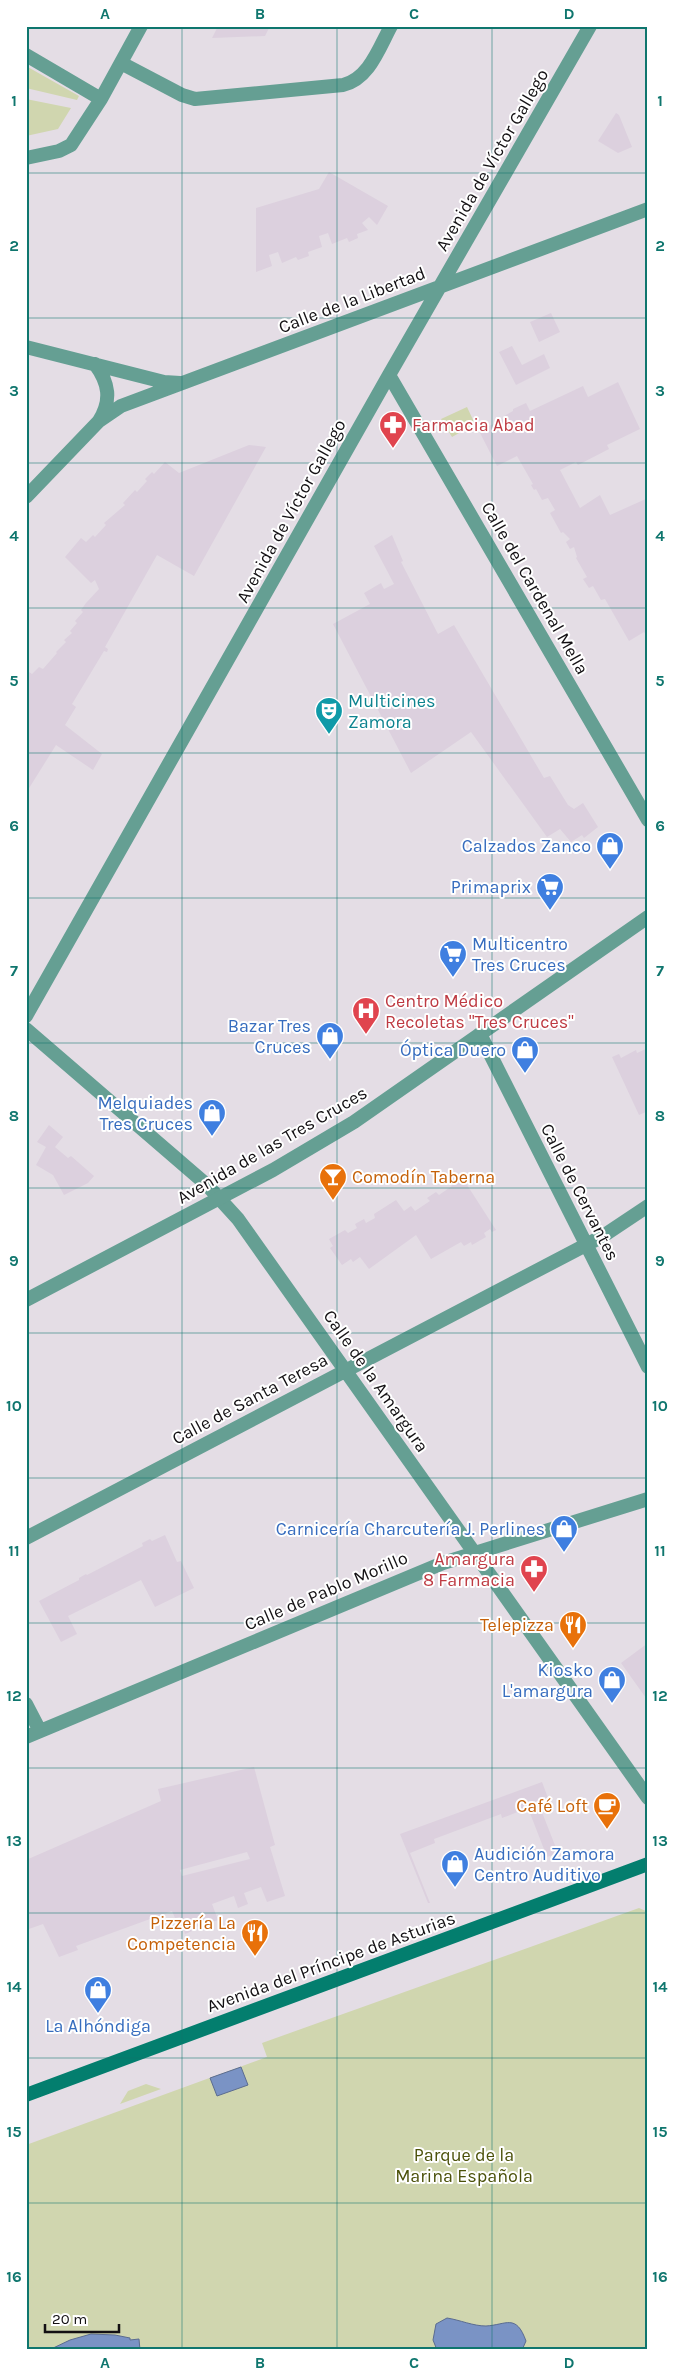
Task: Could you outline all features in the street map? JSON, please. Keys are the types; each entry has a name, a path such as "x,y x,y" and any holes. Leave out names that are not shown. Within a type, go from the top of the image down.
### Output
{"main road":[{"name":"Avenida del Príncipe de Asturias","path":"26,2095 648,1864"}],"street":[{"path":"26,158 59,151 71,145 101,99 141,26"},
{"path":"121,63 182,95 195,99 343,85 354,82 363,75 391,26"},
{"name":"Avenida de Víctor Gallego","path":"26,1016 389,375 590,26"},
{"path":"26,55 101,99"},
{"name":"Calle de la Libertad","path":"100,420 121,406 648,209"},
{"path":"26,347 170,383 185,383"},
{"path":"26,498 100,420 106,410 108,386 95,364"},
{"name":"Calle del Cardenal Mella","path":"389,375 648,820"},
{"name":"Avenida de las Tres Cruces","path":"26,1300 164,1229 286,1163 354,1122 648,917"},
{"name":"Calle de la Amargura","path":"26,1029 220,1198 243,1226 648,1798"},
{"name":"Calle de Cervantes","path":"480,1034 648,1367"},
{"name":"Calle de Santa Teresa","path":"26,1538 586,1244 648,1206"},
{"name":"Calle de Pablo Morillo","path":"26,1737 411,1576 648,1499"},
{"path":"26,1704 40,1731"}],"shaded area":[{"path":"218,26 270,26 265,36 212,38"},
{"path":"616,113 619,115 632,147 618,153 598,141"},
{"path":"329,172 388,206 377,225 369,217 362,223 368,230 357,234 358,238 349,242 347,238 332,244 328,233 319,236 322,247 308,252 309,256 298,260 296,257 282,263 278,252 269,255 272,266 256,272 256,208 319,189"},
{"path":"551,313 560,332 539,342 530,322"},
{"path":"512,346 522,365 544,354 550,368 516,385 499,352"},
{"path":"618,382 640,429 607,445 609,449 578,465 576,462 560,470 580,508 600,495 610,515 648,498 648,638 644,632 629,641 605,599 601,600 593,586 589,588 583,579 587,577 576,558 574,547 570,549 566,542 570,539 563,532 561,533 550,513 555,510 548,498 542,500 536,489 534,490 531,485 533,484 517,456 497,466 479,431 505,418 504,416 513,411 513,409 526,403 530,411 583,386 588,397"},
{"path":"249,445 266,447 194,576 157,555 105,647 108,649 107,652 104,651 72,704 76,707 65,725 102,754 93,770 56,745 26,793 26,670 32,674 39,667 43,669 66,642 64,640 72,633 70,631 77,623 75,621 83,612 81,610 99,589 95,580 91,583 65,557 81,538 86,542 93,535 95,537 106,525 104,523 125,505 123,503 135,490 137,492 147,481 145,479 152,472 154,474 165,462 179,473"},
{"path":"392,535 403,561 401,562 438,634 454,625 544,778 550,776 568,805 574,809 583,803 598,827 584,838 582,835 571,842 560,829 547,837 471,732 411,773 333,624 370,604 364,593 381,583 384,589 394,584 374,546"},
{"path":"648,1048 648,1111 639,1115 612,1057 619,1054 621,1058 636,1050 637,1053"},
{"path":"49,1125 63,1137 55,1147 68,1158 71,1156 94,1176 88,1183 64,1195 53,1175 36,1165 46,1147 37,1142"},
{"path":"460,1174 496,1230 492,1232 490,1229 484,1233 486,1237 472,1245 471,1242 464,1246 461,1242 431,1259 416,1235 369,1269 360,1257 353,1262 351,1259 342,1265 330,1248 333,1246 329,1239 345,1230 348,1233 357,1228 355,1224 364,1219 366,1223 375,1218 374,1214 396,1200 404,1211 411,1206 415,1211 430,1201 427,1198 436,1192 439,1195 452,1186 449,1181"},
{"path":"165,1535 177,1562 181,1561 194,1588 155,1607 141,1580 68,1616 77,1634 61,1642 39,1601 79,1580 79,1578 86,1574 143,1546 142,1543"},
{"path":"648,1643 648,1697 646,1698 621,1663"},
{"path":"254,1767 275,1845 270,1847 285,1896 267,1902 261,1887 244,1893 248,1904 238,1908 234,1896 212,1904 218,1920 196,1927 197,1929 185,1934 180,1917 175,1918 172,1911 76,1946 78,1950 59,1957 43,1924 26,1930 26,1860 161,1801 158,1789","holes":["247,1852 250,1859 182,1876 180,1870"]},
{"path":"542,1782 548,1798 538,1802 558,1853 547,1857 528,1808 502,1818 501,1814 434,1839 435,1843 410,1853 430,1903 428,1903 400,1834"}],"green space":[{"path":"26,66 79,96 77,100 26,88"},
{"path":"26,99 71,108 58,129 26,136"},
{"path":"467,407 475,424 452,437 441,419"},
{"name":"Parque de la Marina Española","path":"639,1908 648,1912 648,2350 26,2350 26,2145 267,2057 262,2043"},
{"path":"146,2084 161,2089 120,2104 128,2091"}],"water":[{"path":"241,2067 248,2085 217,2096 210,2078"},
{"path":"447,2318 481,2326 505,2323 514,2324 522,2332 526,2341 522,2350 437,2350 433,2340 436,2324"},
{"path":"91,2334 115,2335 130,2338 130,2340 139,2339 140,2350 49,2350 70,2340"}],"place":[{"name":"Farmacia Abad","path":"393,449"},
{"name":"Multicines Zamora","path":"329,735"},
{"name":"Calzados Zanco","path":"610,870"},
{"name":"Primaprix","path":"550,911"},
{"name":"Multicentro Tres Cruces","path":"453,978"},
{"name":"Centro Médico Recoletas \"Tres Cruces\"","path":"366,1035"},
{"name":"Bazar Tres Cruces","path":"330,1060"},
{"name":"Óptica Duero","path":"525,1074"},
{"name":"Melquiades Tres Cruces","path":"212,1137"},
{"name":"Comodín Taberna","path":"333,1201"},
{"name":"Carnicería Charcutería J. Perlines","path":"564,1553"},
{"name":"Amargura 8 Farmacia","path":"534,1593"},
{"name":"Telepizza","path":"573,1649"},
{"name":"Kiosko L'amargura","path":"612,1704"},
{"name":"Café Loft","path":"607,1830"},
{"name":"Audición Zamora Centro Auditivo","path":"455,1888"},
{"name":"Pizzería La Competencia","path":"255,1957"},
{"name":"La Alhóndiga","path":"98,2014"}]}
